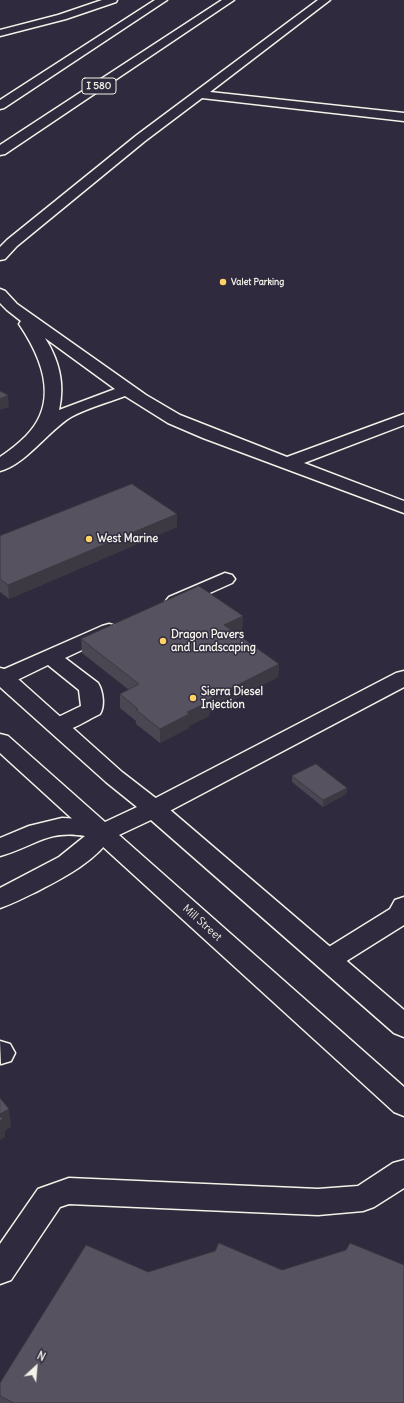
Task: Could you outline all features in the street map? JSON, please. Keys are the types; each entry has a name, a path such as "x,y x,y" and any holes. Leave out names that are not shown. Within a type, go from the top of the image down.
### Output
{"main road":[{"path":"0,33 62,17 112,0"},
{"path":"0,105 162,0"},
{"name":"I 580","path":"0,151 229,0"},
{"path":"219,7 241,0"},
{"path":"0,256 12,242 116,158 325,0"},
{"path":"200,94 404,116"},
{"path":"0,294 24,319 43,346 53,381 54,393 52,407 44,424 31,442"},
{"path":"12,307 156,409 191,426 404,507"},
{"path":"0,466 64,414 79,406 128,390"},
{"path":"288,464 404,418"},
{"path":"159,608 225,579"},
{"path":"123,624 1,677 404,1026"},
{"path":"50,656 90,688 92,709 58,726"},
{"path":"0,899 77,858 90,847 102,833 154,808 404,678"},
{"name":"Mill Street","path":"0,741 404,1104"},
{"path":"0,848 34,831 49,827 79,826 102,833"},
{"path":"328,960 403,913"},
{"path":"0,1270 49,1198 69,1191 318,1202 363,1198 404,1172"}],"building":[{"path":"0,391 8,395 0,399"},
{"name":"West Marine","path":"132,484 177,514 8,585 0,579 0,536"},
{"path":"199,586 243,616 224,625 279,664 208,700 209,702 187,712 189,714 160,729 136,710 138,709 120,694 139,684 81,639"},
{"path":"316,764 347,788 323,800 292,776"},
{"path":"0,1098 9,1109 0,1114"},
{"path":"219,1243 282,1270 346,1250 350,1243 404,1265 404,1403 14,1403 0,1396 0,1383 86,1245 148,1272 215,1251"}],"place":[{"name":"Valet Parking","path":"223,282"},
{"name":"West Marine","path":"89,539"},
{"name":"Dragon Pavers and Landscaping","path":"163,641"},
{"name":"Sierra Diesel Injection","path":"193,698"}]}
